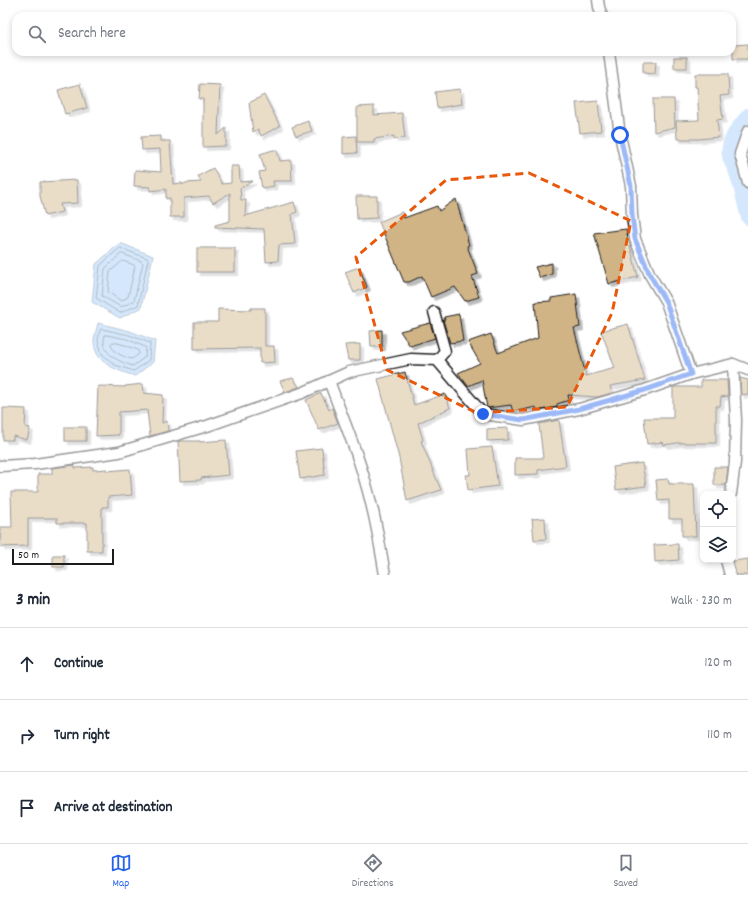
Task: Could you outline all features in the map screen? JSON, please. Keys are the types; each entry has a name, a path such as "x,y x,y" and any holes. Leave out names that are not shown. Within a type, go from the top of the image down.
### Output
{"street":[{"path":"598,0 601,12"},
{"path":"610,56 620,135 631,186 635,239 650,275 666,302 691,374"},
{"path":"748,131 740,154 748,183"},
{"path":"434,312 445,351 437,360"},
{"path":"0,466 35,464 119,452 207,426 302,393 349,372 411,359 437,360 483,414 523,420 579,409 645,390 691,374 733,364 748,370"},
{"path":"731,491 735,462 736,420 733,364"},
{"path":"329,381 359,460 369,495 381,548 385,575"},
{"path":"727,563 730,575"}],"highlighted area":[{"path":"529,173 631,221 612,313 567,407 477,413 387,370 356,257 446,180"}],"water":[{"path":"120,243 153,256 141,308 120,318 92,302 96,264"},
{"path":"98,323 130,331 155,341 153,362 135,376 113,368 107,364 97,354 95,347 94,339"}],"building":[{"path":"748,44 748,59 733,59 733,56 736,56 736,45"},
{"path":"674,57 687,57 687,68 674,68"},
{"path":"643,62 656,62 655,74 643,73"},
{"path":"695,74 728,74 729,95 720,96 723,119 717,120 719,137 677,139 676,121 699,120"},
{"path":"80,84 87,108 65,114 58,90"},
{"path":"200,84 220,85 218,135 226,128 226,146 203,147 203,99 199,99"},
{"path":"460,89 462,104 437,108 435,92"},
{"path":"264,95 280,126 261,136 258,129 253,132 249,103"},
{"path":"653,99 674,99 675,127 654,132"},
{"path":"598,101 601,131 580,133 576,103"},
{"path":"374,106 374,115 402,113 405,138 394,139 394,136 374,139 374,142 357,142 357,107"},
{"path":"308,121 312,131 296,136 292,127"},
{"path":"161,136 161,141 170,141 173,184 182,183 182,185 185,183 201,182 198,176 213,168 222,184 231,183 231,166 239,166 240,182 253,181 240,188 241,200 246,200 245,216 294,202 297,212 292,214 295,244 279,245 278,261 266,262 264,229 215,227 215,225 230,221 230,193 213,203 209,196 184,198 184,217 170,217 170,198 166,199 166,189 150,191 150,187 134,186 135,170 161,172 160,149 142,150 141,137"},
{"path":"356,136 357,153 343,154 343,137"},
{"path":"277,150 280,161 291,160 292,181 273,181 274,186 262,188 259,172 265,171 260,154"},
{"path":"77,180 78,203 60,204 62,212 45,216 40,196 40,182"},
{"path":"356,196 377,196 377,218 357,219"},
{"path":"456,199 469,245 467,246 478,274 472,276 479,297 465,301 455,287 431,297 422,276 409,282 404,282 379,222 402,212 404,218 437,206 439,211"},
{"path":"626,229 638,277 609,284 594,233"},
{"path":"197,248 235,248 235,272 197,272"},
{"path":"552,263 552,274 540,278 535,267"},
{"path":"359,267 367,287 354,293 345,272"},
{"path":"576,294 580,327 574,328 586,376 615,368 601,331 628,324 645,380 610,386 612,393 597,397 568,395 569,400 557,404 557,407 537,411 536,407 513,412 511,405 487,408 482,380 468,386 458,373 480,363 468,342 491,334 498,353 538,338 535,302 551,301 551,298"},
{"path":"251,308 265,308 265,346 274,346 275,362 260,363 260,348 194,349 194,322 218,322 218,309 251,310"},
{"path":"459,314 463,341 450,343 443,320 445,320 444,317"},
{"path":"430,323 435,338 410,346 400,331"},
{"path":"382,330 382,347 371,347 370,331"},
{"path":"360,344 360,360 348,360 345,345"},
{"path":"405,372 414,405 445,394 450,408 418,423 423,440 421,441 441,490 407,501 399,458 378,379"},
{"path":"293,378 299,387 285,392 280,381"},
{"path":"740,378 748,380 748,394 741,395"},
{"path":"701,380 727,380 728,396 721,397 720,406 716,406 716,443 677,443 664,445 663,442 647,444 644,418 673,418 673,387 701,387"},
{"path":"143,384 144,393 163,395 162,423 167,421 168,431 150,436 147,410 119,412 119,435 96,436 98,386 125,387"},
{"path":"321,393 329,410 332,408 338,423 319,430 306,400"},
{"path":"3,408 26,409 25,427 30,428 27,440 13,436 13,440 3,440"},
{"path":"559,420 566,466 538,470 538,474 515,475 515,458 543,458 539,424"},
{"path":"65,427 86,427 86,441 65,441"},
{"path":"508,428 508,440 487,441 487,429"},
{"path":"226,440 229,475 201,478 201,480 180,481 178,441 200,442"},
{"path":"492,447 498,486 468,490 466,475 470,475 468,449"},
{"path":"322,448 325,475 300,479 296,451"},
{"path":"642,463 646,486 616,490 613,467"},
{"path":"75,465 75,468 93,467 93,470 107,469 107,471 130,469 132,495 108,497 108,507 102,507 102,551 87,551 87,523 57,523 57,518 28,518 28,546 1,547 0,527 12,527 11,492 38,492 38,474 52,474 52,468"},
{"path":"714,467 728,467 726,485 714,485"},
{"path":"668,479 669,484 694,484 696,536 682,536 682,519 669,519 669,500 658,501 656,480"},
{"path":"545,518 546,539 534,540 532,519"},
{"path":"678,544 679,560 655,562 654,545"},
{"path":"53,555 64,555 64,567 53,567"},
{"path":"748,559 748,575 736,575 733,563 736,563 736,561"}],"waterway":[{"path":"748,115 734,134 729,144 730,158 738,178 748,218"}],"route":[{"path":"483,414 523,420 579,409 645,390 691,374 666,302 650,275 635,239 631,186 620,135"}]}
